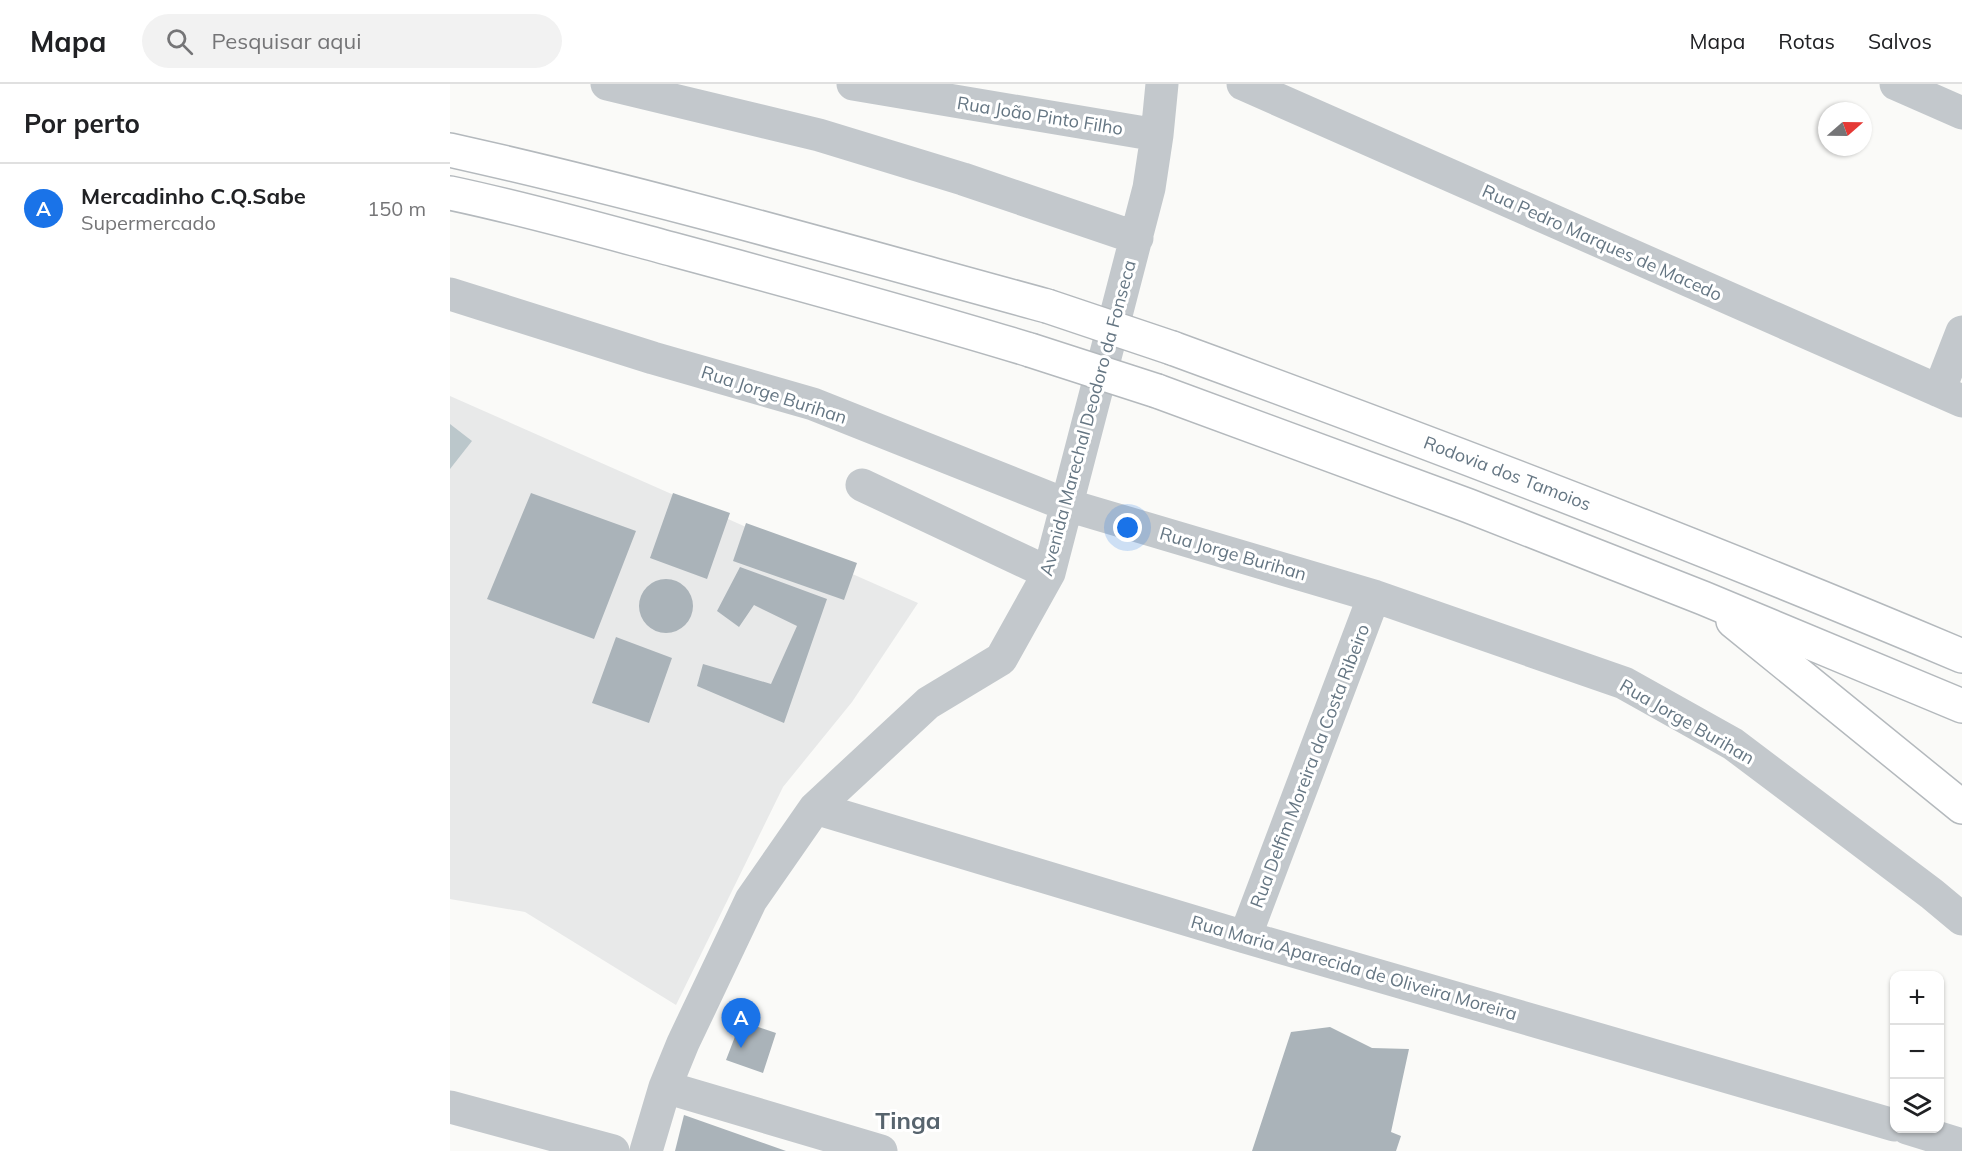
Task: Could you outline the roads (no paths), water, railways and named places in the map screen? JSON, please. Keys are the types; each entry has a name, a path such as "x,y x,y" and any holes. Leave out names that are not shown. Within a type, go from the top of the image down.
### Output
{"highway":[{"name":"Rodovia dos Tamoios","path":"450,150 740,221 1047,306 1172,348 1446,448 1848,608 1962,656"},
{"path":"450,193 506,205 925,318 1157,391 1469,506 1703,598 1962,706"},
{"path":"1703,598 1962,807"}],"street":[{"path":"607,84 819,135 963,179 1137,238"},
{"name":"Rua João Pinto Filho","path":"853,84 956,93 1157,135"},
{"name":"Avenida Marechal Deodoro da Fonseca","path":"646,1151 665,1087 683,1043 751,900 815,808 928,703 1001,659 1049,573 1149,188 1162,84"},
{"name":"Rua Pedro Marques de Macedo","path":"1243,84 1950,396"},
{"path":"1896,84 1962,113"},
{"name":"Rua Jorge Burihan","path":"450,294 653,358 813,404 1067,505 1374,596 1624,683 1733,744 1962,919"},
{"path":"1950,396 1962,332"},
{"path":"862,485 1049,573"},
{"name":"Rua Delfim Moreira da Costa Ribeiro","path":"1245,937 1374,596"},
{"name":"Rua Maria Aparecida de Oliveira Moreira","path":"815,808 1245,937 1890,1124"},
{"path":"665,1087 881,1151"},
{"path":"450,1107 614,1151"},
{"path":"1924,1133 1962,1144"}],"place":[{"name":"Mercadinho C.Q.Sabe","path":"741,1048"}],"district":[{"name":"Tinga","path":"908,1121"}]}
